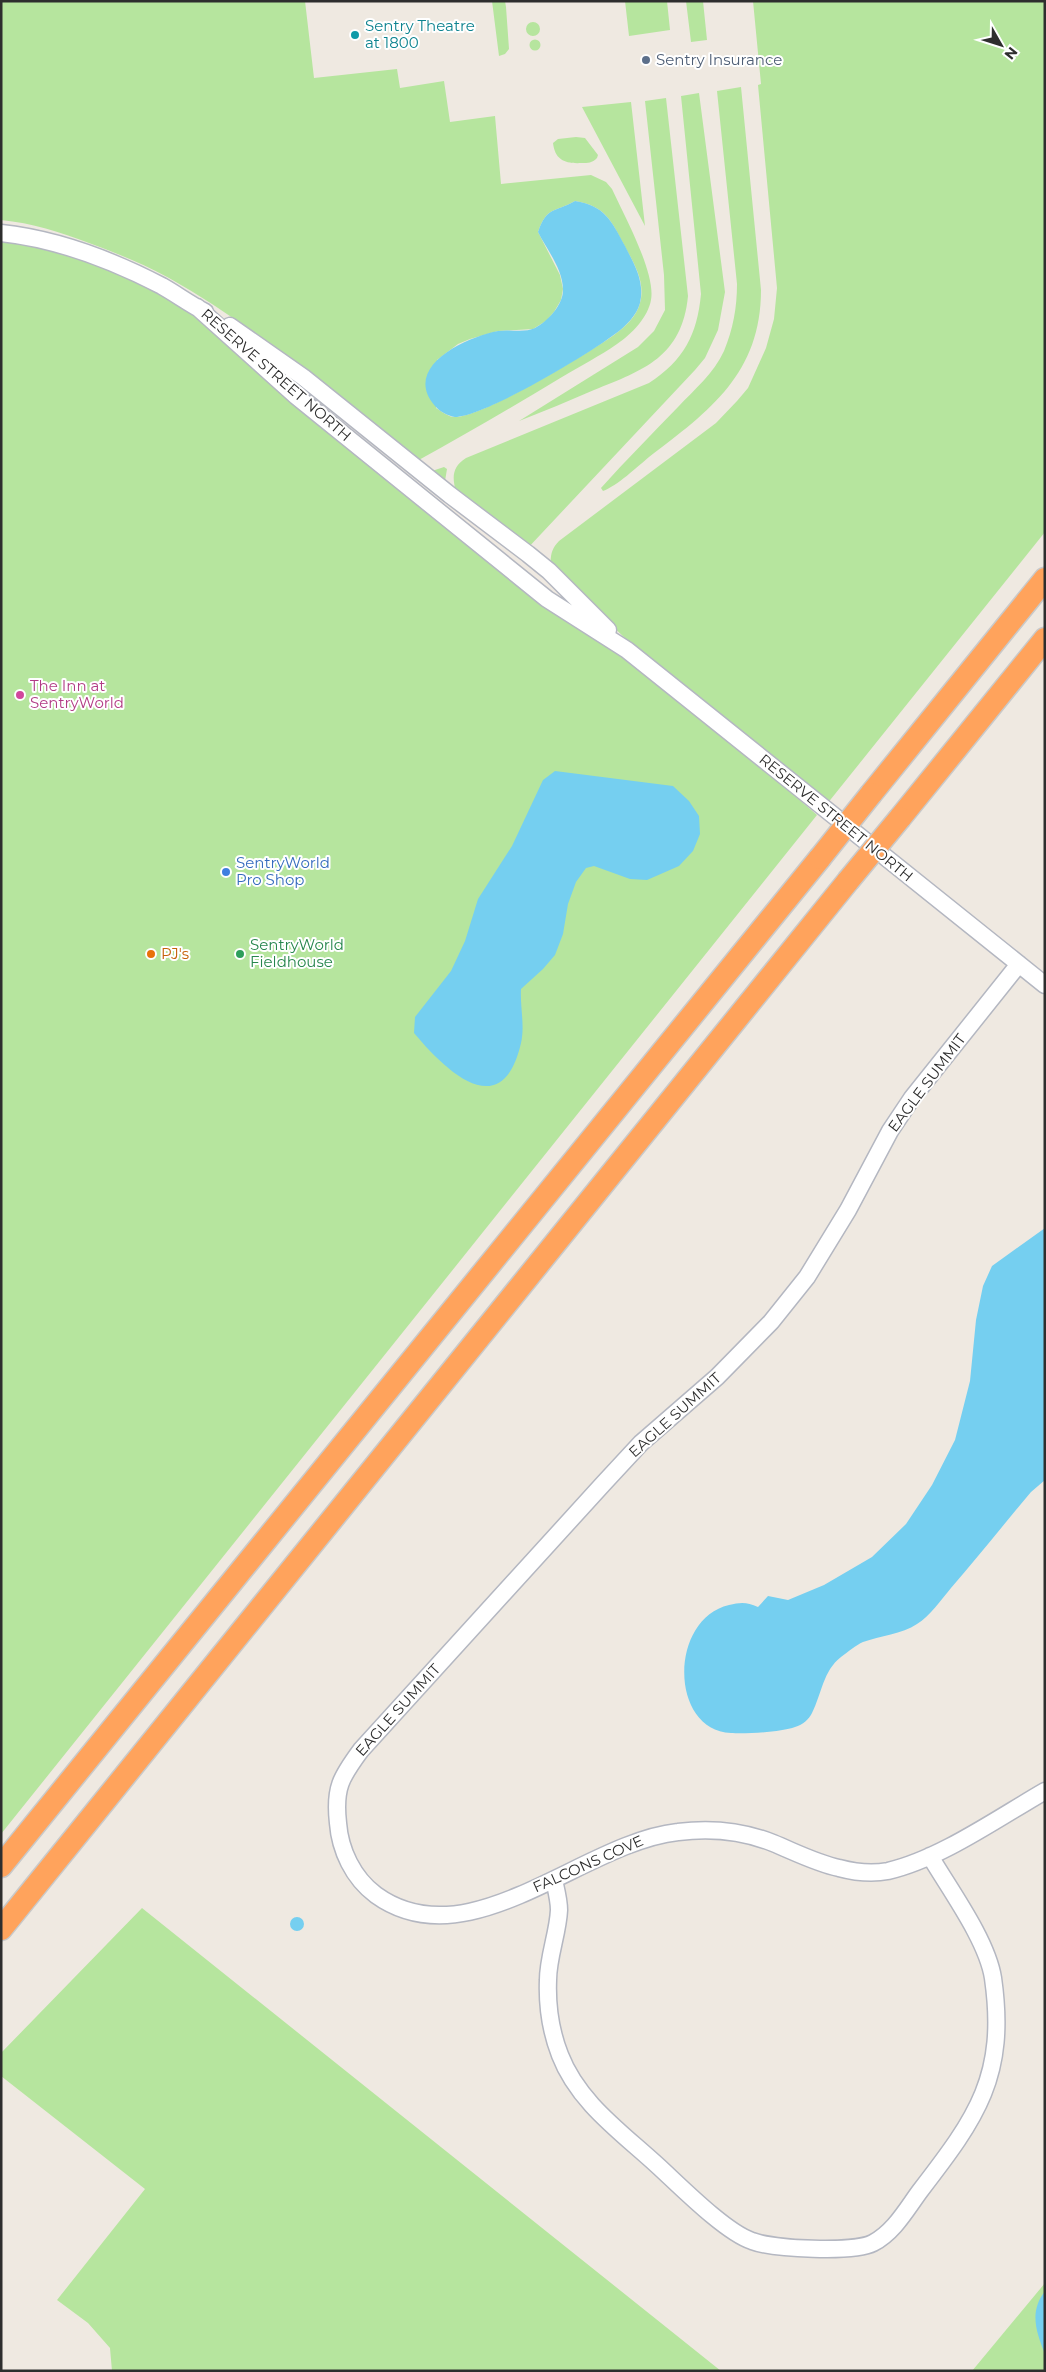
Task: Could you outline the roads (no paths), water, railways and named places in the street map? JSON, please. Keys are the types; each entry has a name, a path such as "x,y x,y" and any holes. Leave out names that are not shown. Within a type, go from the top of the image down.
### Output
{"highway":[{"path":"1031,596 1034,576 1045,562"},
{"path":"1,1866 1045,579"},
{"path":"1,1929 1045,639"}],"street":[{"path":"1,232 51,242 101,259 162,286 197,307"},
{"name":"RESERVE STREET NORTH","path":"197,307 296,396 547,599 627,650 1045,985"},
{"name":"RESERVE STREET NORTH","path":"197,307 236,329 296,372 528,554 549,571 627,650"},
{"name":"EAGLE SUMMIT","path":"345,1852 340,1838 336,1798 343,1774 361,1750 641,1443 717,1377 771,1322 807,1277 848,1210 890,1130 912,1098 1019,964"},
{"name":"FALCONS COVE","path":"345,1852 354,1871 367,1888 382,1899 403,1910 426,1916 447,1916 478,1909 554,1880 646,1837 684,1831 708,1830 757,1837 839,1868 858,1871 887,1871 930,1856 1045,1791"},
{"path":"554,1880 559,1908 548,1979 550,2016 560,2055 576,2088 597,2111 720,2221 750,2241 781,2247 850,2248 870,2245 887,2234 961,2138 980,2105 991,2073 997,2036 992,1975 983,1946 930,1856"}],"water":[{"path":"575,201 594,206 606,216 620,237 640,280 640,303 636,312 623,328 602,343 536,383 489,407 469,414 455,417 449,416 435,406 427,392 426,379 432,367 442,356 470,340 498,331 535,328 550,317 558,307 562,296 562,282 554,260 538,232 548,214"},
{"path":"555,771 673,786 689,801 699,816 700,834 693,851 679,866 647,880 630,879 594,866 586,868 576,882 568,904 563,934 555,955 521,989 522,1037 512,1068 501,1082 487,1086 472,1083 456,1074 441,1062 414,1033 415,1017 451,971 465,941 478,899 512,846 543,780"},
{"path":"1045,1228 1045,1480 1031,1492 926,1617 905,1630 860,1643 835,1663 830,1669 812,1713 803,1723 789,1729 754,1733 731,1733 711,1727 696,1714 687,1695 684,1673 687,1651 695,1630 709,1614 729,1605 744,1603 758,1607 768,1596 788,1600 824,1585 872,1557 906,1524 932,1485 955,1440 970,1381 976,1320 983,1286 992,1266"},
{"path":"294,1917 300,1917 304,1924 300,1931 294,1931 290,1927 290,1921"},
{"path":"1045,2291 1045,2354 1037,2329 1036,2314 1037,2306"}],"place":[{"name":"Sentry Theatre at 1800","path":"355,35"},
{"name":"Sentry Insurance","path":"646,60"},
{"name":"The Inn at SentryWorld","path":"20,695"},
{"name":"SentryWorld Pro Shop","path":"226,872"},
{"name":"PJ's","path":"151,954"},
{"name":"SentryWorld Fieldhouse","path":"240,954"}]}
